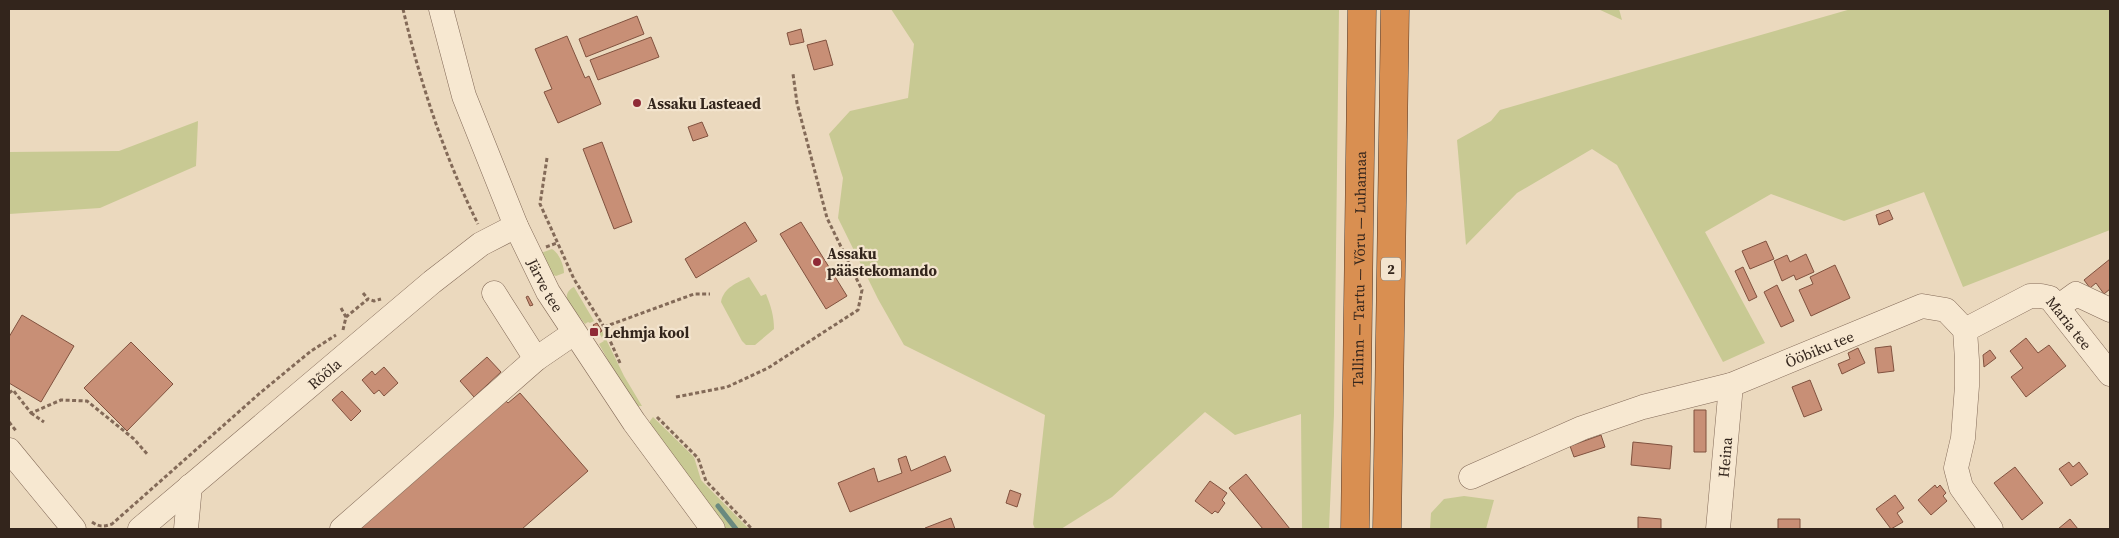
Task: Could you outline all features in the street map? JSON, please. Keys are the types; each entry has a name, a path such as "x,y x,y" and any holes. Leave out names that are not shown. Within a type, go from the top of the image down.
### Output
{"highway":[{"name":"Tallinn — Tartu — Võru — Luhamaa","path":"1355,529 1362,9"},
{"name":"2","path":"1387,529 1395,9"}],"street":[{"name":"Järve tee","path":"442,9 464,96 516,226 548,292 634,422 713,529"},
{"name":"Rõõla","path":"140,529 432,282 481,244 485,230 516,226"},
{"path":"494,293 536,359"},
{"path":"2058,307 2076,294 2110,310"},
{"name":"Maria tee","path":"1965,330 2030,296 2050,298 2110,374"},
{"name":"Ööbiku tee","path":"1471,477 1582,428 1643,407 1731,385 1922,306 1946,310 1965,330"},
{"path":"1965,330 1967,386 1963,438 1956,468 1961,487 1991,529"},
{"path":"342,529 536,359 574,333"},
{"name":"Heina","path":"1718,529 1731,385"},
{"path":"15,444 81,524"},
{"path":"186,529 190,486"}],"path":[{"path":"403,9 418,71 454,169 485,230"},
{"path":"676,397 727,387 768,368 858,310 862,290 827,218 797,103 792,74"},
{"path":"547,158 540,204 574,279 604,327 621,364"},
{"path":"470,229 485,230"},
{"path":"362,293 368,299 380,300 386,295"},
{"path":"604,327 694,294 710,294"},
{"path":"346,317 368,299"},
{"path":"81,524 104,527 112,524 293,365 311,351 342,333 345,328 346,317 341,308"},
{"path":"9,393 13,390 31,413 44,422"},
{"path":"31,413 61,400 87,401 134,439 148,455"},
{"path":"650,411 698,458 706,481 752,529"},
{"path":"9,422 15,444"}],"green space":[{"path":"891,9 1339,9 1334,414 1329,529 1302,529 1301,414 1235,435 1205,412 1112,497 1061,529 1035,529 1033,524 1045,415 904,345 878,299 838,218 843,178 829,134 850,111 908,98 914,44"},
{"path":"1598,9 1619,9 1622,20"},
{"path":"1851,9 2110,9 2110,230 1963,287 1924,192 1844,221 1771,194 1705,232 1765,343 1723,362 1617,165 1592,149 1517,193 1466,245 1457,140 1491,121 1500,110"},
{"path":"198,121 196,166 100,208 9,214 9,152 119,151"},
{"path":"552,249 559,256 564,270 564,273 556,276 553,275 541,253"},
{"path":"749,277 761,296 766,294 774,324 774,329 755,345 746,345 742,341 721,302 728,289"},
{"path":"574,287 594,321 585,324 568,302 568,293"},
{"path":"602,331 624,376 642,406 635,406 632,403 599,344 604,341 599,333"},
{"path":"653,417 694,457 701,480 749,529 724,529 650,427 650,421"},
{"path":"1464,496 1494,500 1486,529 1430,529 1431,513 1444,499"}],"building":[{"path":"637,16 644,34 586,57 579,39"},
{"path":"801,29 804,42 790,45 787,33"},
{"path":"567,36 585,78 589,76 601,104 558,123 544,92 552,89 535,49"},
{"path":"651,37 659,57 598,80 590,60"},
{"path":"826,40 833,65 814,70 807,45"},
{"path":"702,122 708,136 693,141 688,127"},
{"path":"602,142 632,222 614,229 583,149"},
{"path":"1889,210 1893,219 1879,225 1876,215"},
{"path":"745,222 757,241 696,278 685,259"},
{"path":"801,222 847,296 826,309 780,234"},
{"path":"1766,241 1774,259 1750,269 1742,251"},
{"path":"1806,254 1814,272 1796,280 1794,275 1782,281 1774,261 1787,255 1790,262"},
{"path":"2110,259 2110,289 2104,294 2096,283 2090,288 2084,280"},
{"path":"1835,265 1850,298 1811,316 1799,290 1813,284 1810,277"},
{"path":"1743,267 1757,297 1749,301 1735,271"},
{"path":"1777,285 1794,321 1781,327 1764,292"},
{"path":"528,296 533,305 530,306 526,297"},
{"path":"22,315 74,346 41,402 9,383 9,337"},
{"path":"597,323 602,331 599,333 593,325"},
{"path":"2026,338 2038,353 2049,345 2066,366 2026,397 2011,377 2023,368 2010,351"},
{"path":"131,342 173,384 127,431 84,388"},
{"path":"1891,346 1894,371 1878,373 1875,348"},
{"path":"1858,348 1865,363 1842,374 1838,364 1850,359 1848,353"},
{"path":"1990,350 1996,358 1984,367 1983,355"},
{"path":"487,357 501,372 474,397 460,381"},
{"path":"384,367 398,383 384,396 379,390 374,394 362,380 372,371 375,375"},
{"path":"1810,380 1822,410 1804,417 1792,387"},
{"path":"342,391 361,411 351,421 332,400"},
{"path":"520,393 588,471 522,529 355,529 503,398 508,403"},
{"path":"1694,410 1706,410 1706,452 1694,452"},
{"path":"1601,435 1605,447 1574,457 1570,446"},
{"path":"1633,442 1672,446 1670,469 1631,465"},
{"path":"906,456 911,471 945,456 951,471 850,512 838,483 874,468 878,482 902,473 898,459"},
{"path":"2069,462 2073,467 2079,462 2088,474 2071,486 2059,469"},
{"path":"2015,467 2043,503 2022,520 1994,483"},
{"path":"1246,474 1290,529 1263,529 1229,488"},
{"path":"1210,481 1227,493 1222,500 1225,503 1218,513 1215,511 1212,514 1195,501"},
{"path":"1935,485 1937,488 1940,485 1946,493 1943,496 1947,501 1931,515 1918,500"},
{"path":"1010,490 1021,494 1017,507 1006,503"},
{"path":"1895,495 1904,508 1897,513 1903,522 1891,529 1876,509"},
{"path":"1638,517 1661,519 1661,529 1638,529"},
{"path":"951,518 955,529 925,529 925,528"},
{"path":"1778,519 1800,519 1800,529 1778,529"},
{"path":"2070,519 2078,529 2058,529"}],"waterway":[{"path":"718,506 736,529"}],"place":[{"name":"Assaku Lasteaed","path":"637,103"},
{"name":"Assaku päästekomando","path":"817,262"},
{"name":"Lehmja kool","path":"594,332"}]}
